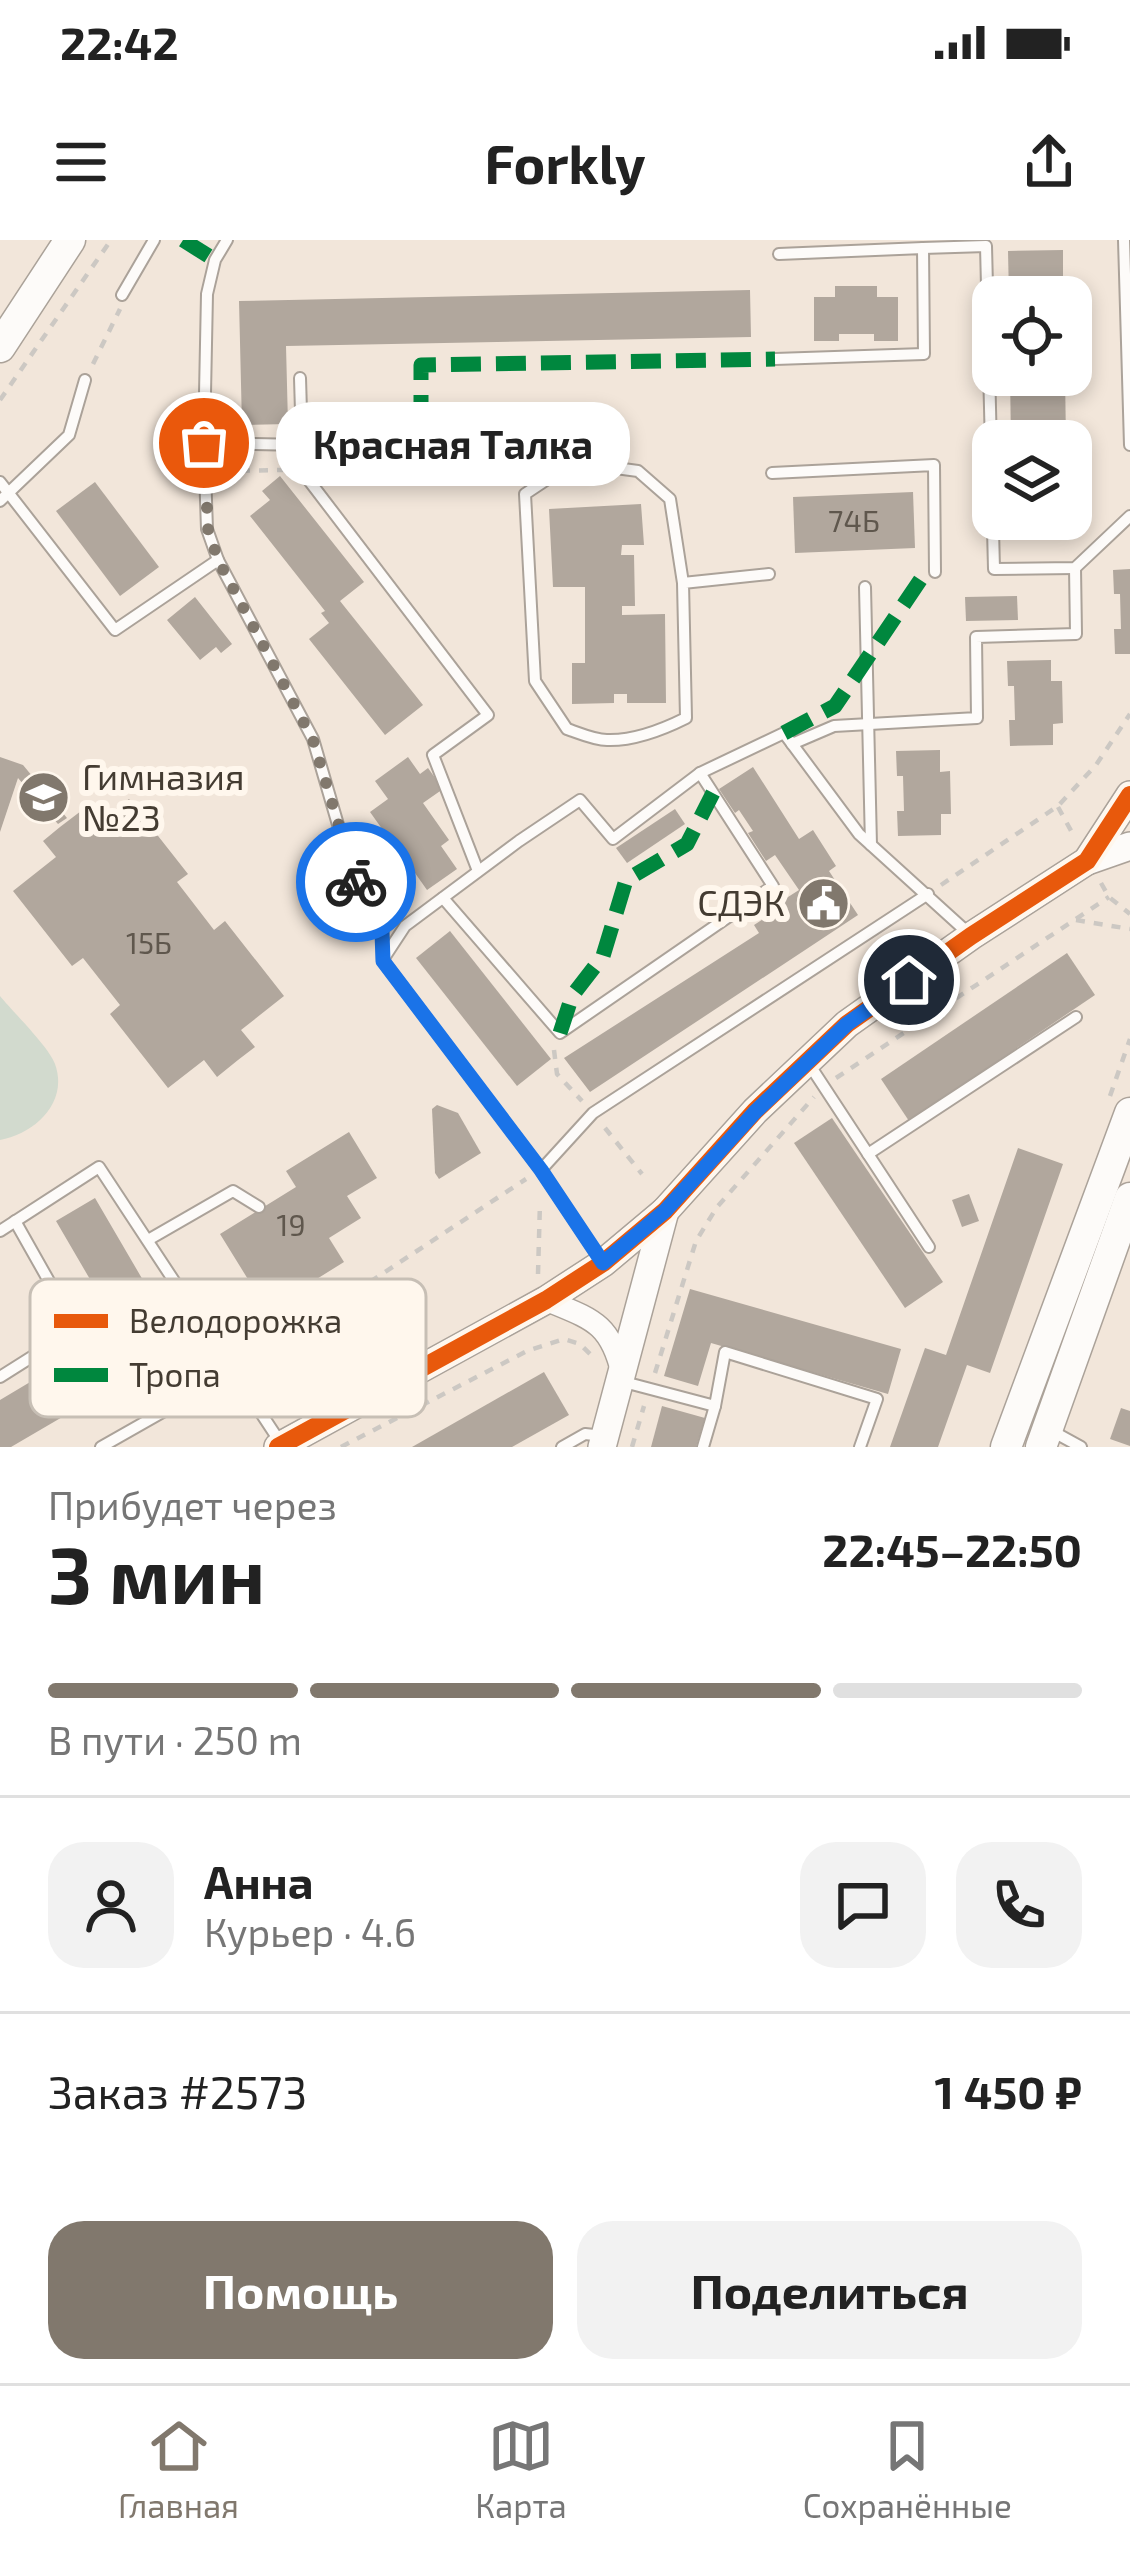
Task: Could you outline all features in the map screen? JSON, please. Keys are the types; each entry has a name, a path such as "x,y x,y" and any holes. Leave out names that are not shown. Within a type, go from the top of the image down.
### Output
{"main road":[{"path":"0,347 70,240"},
{"path":"1006,1447 1130,1113"},
{"path":"1018,1413 1044,1438 1130,1198"}],"street":[{"path":"1088,861 1130,795"},
{"path":"426,1361 603,1263 665,1211 755,1112 847,1024 1088,861 1130,846"},
{"path":"1088,861 1130,856"},
{"path":"613,1376 665,1211"},
{"path":"542,1293 602,1327 616,1346 613,1444"},
{"path":"280,1446 330,1417"}],"lane":[{"path":"122,295 154,240"},
{"path":"227,240 215,260 207,294 205,472 208,529 218,560 313,740 352,877 382,932 383,961 541,1170 603,1263"},
{"path":"1124,240 1130,445"},
{"path":"779,254 861,245 986,246 994,569 1075,568 1130,516"},
{"path":"775,359 924,353 922,248"},
{"path":"300,378 301,470 488,715 433,755 478,872"},
{"path":"4,497 69,435 86,380"},
{"path":"204,443 302,445"},
{"path":"586,464 638,471 670,499 683,583 686,718 649,733 604,740 567,730 535,681 525,494 552,476 586,464"},
{"path":"772,473 934,466 934,572"},
{"path":"0,482 4,497 115,630 218,560"},
{"path":"792,744 835,726 977,718 976,637 1076,634 1075,568"},
{"path":"683,583 770,574"},
{"path":"865,587 871,845"},
{"path":"383,961 405,926 580,800 613,838 700,773 784,733 859,835 971,936"},
{"path":"443,898 560,1034 773,886 700,773"},
{"path":"541,1170 593,1113 928,895"},
{"path":"868,1154 1076,1017"},
{"path":"807,1061 928,1246"},
{"path":"0,1231 99,1167 174,1279"},
{"path":"148,1240 232,1191 259,1208"},
{"path":"15,1221 48,1279"},
{"path":"703,1447 725,1352 877,1399 860,1447"},
{"path":"0,1377 30,1358"},
{"path":"613,1376 715,1406"},
{"path":"101,1447 154,1417"},
{"path":"263,1417 280,1446"},
{"path":"562,1447 585,1434 613,1444"},
{"path":"1044,1438 1081,1447"}],"path":[{"path":"0,400 111,240"},
{"path":"86,380 119,313 122,295"},
{"path":"205,472 301,470"},
{"path":"928,895 1058,806 1096,765 1130,714"},
{"path":"1058,806 1109,897 1130,914"},
{"path":"613,1444 650,1389 696,1241 717,1207 822,1088 1109,897"},
{"path":"1072,920 1130,929"},
{"path":"560,1034 554,1052 557,1074 642,1174"},
{"path":"541,1170 542,1293"},
{"path":"375,1279 541,1170"},
{"path":"426,1403 527,1351 565,1339 580,1344 613,1376"},
{"path":"341,1447 399,1417"}],"shaded area":[{"path":"0,996 46,1048 58,1078 46,1114 25,1131 0,1140"}],"building":[{"path":"1063,250 1063,276 1009,276 1008,251"},
{"path":"835,286 877,286 877,297 898,297 898,341 874,341 874,334 839,334 839,341 814,341 814,297 835,297"},
{"path":"750,290 751,337 286,346 288,424 242,425 239,301"},
{"path":"1010,396 1065,396 1066,420 1011,420"},
{"path":"280,476 364,582 340,601 423,705 385,735 309,639 329,623 321,613 325,611 250,516 270,500 262,491"},
{"path":"95,482 159,567 120,596 56,511"},
{"path":"913,492 915,548 795,553 793,497"},
{"path":"641,504 644,545 622,545 621,555 634,555 635,606 622,606 622,615 665,614 666,703 627,703 627,694 614,694 614,703 572,704 572,663 585,663 585,587 553,587 549,509"},
{"path":"1130,569 1130,654 1115,654 1114,629 1121,629 1120,594 1114,594 1113,570"},
{"path":"1017,596 1018,620 966,621 965,597"},
{"path":"195,597 232,644 221,653 216,647 200,660 167,620"},
{"path":"1051,660 1051,681 1062,681 1063,723 1053,724 1053,745 1010,746 1014,686 1008,686 1007,661"},
{"path":"940,750 940,772 950,771 951,814 941,814 941,835 898,836 897,811 904,811 903,776 897,776 896,751"},
{"name":"Гимназия №23","path":"0,757 23,765 67,818 58,824 18,778 0,832"},
{"path":"408,757 420,774 428,768 443,789 423,803 449,840 441,846 457,869 427,890 415,873 405,880 376,839 385,833 370,812 388,799 375,781"},
{"path":"753,767 799,839 813,830 836,866 829,871 858,915 590,1092 564,1058 759,933 754,925 799,890 775,855 766,861 748,833 753,831 719,789"},
{"path":"129,799 188,874 177,882 214,930 225,921 284,996 241,1030 255,1047 217,1077 204,1060 168,1088 110,1014 120,1005 83,958 72,966 13,891 56,857 43,841 60,827 81,811 94,827"},
{"path":"675,809 685,824 627,863 616,848"},
{"path":"450,931 551,1059 517,1086 416,958"},
{"path":"1067,953 1095,995 909,1121 881,1079"},
{"path":"437,1105 458,1113 481,1153 439,1179 432,1109"},
{"path":"832,1118 943,1282 905,1308 794,1143"},
{"path":"349,1132 377,1178 347,1196 361,1218 329,1238 344,1262 317,1279 248,1279 220,1234 296,1187 286,1171"},
{"path":"1018,1148 1063,1164 990,1373 967,1365 938,1447 890,1447 925,1348 946,1355"},
{"path":"969,1194 979,1221 962,1227 952,1200"},
{"path":"95,1198 142,1279 90,1279 56,1221"},
{"path":"690,1289 901,1349 888,1394 711,1343 698,1386 664,1376"},
{"path":"544,1372 569,1415 512,1447 412,1447"},
{"path":"30,1382 30,1417 62,1417 11,1447 0,1447 0,1400"},
{"path":"662,1406 705,1418 696,1447 651,1447"},
{"path":"1121,1408 1130,1411 1130,1446 1110,1439"}],"marked path":[{"path":"183,240 215,260"},
{"path":"302,445 421,441 421,365 775,359"},
{"path":"784,733 835,706 925,573"},
{"path":"560,1033 572,996 603,956 626,880 687,844 713,793"}],"cycle path":[{"path":"426,1366 603,1263 665,1211 755,1111 847,1024 1087,861 1130,795"},
{"path":"278,1447 333,1417"}],"way so far":[{"path":"204,443 208,529 218,560 313,740 356,882"}],"place":[{"name":"Красная Талка","path":"204,443"},
{"name":"Гимназия №23","path":"43,798"},
{"name":"СДЭК","path":"824,903"}],"route":[{"path":"356,882 382,932 383,961 541,1170 603,1263 665,1211 755,1112 847,1024 909,980"}]}
